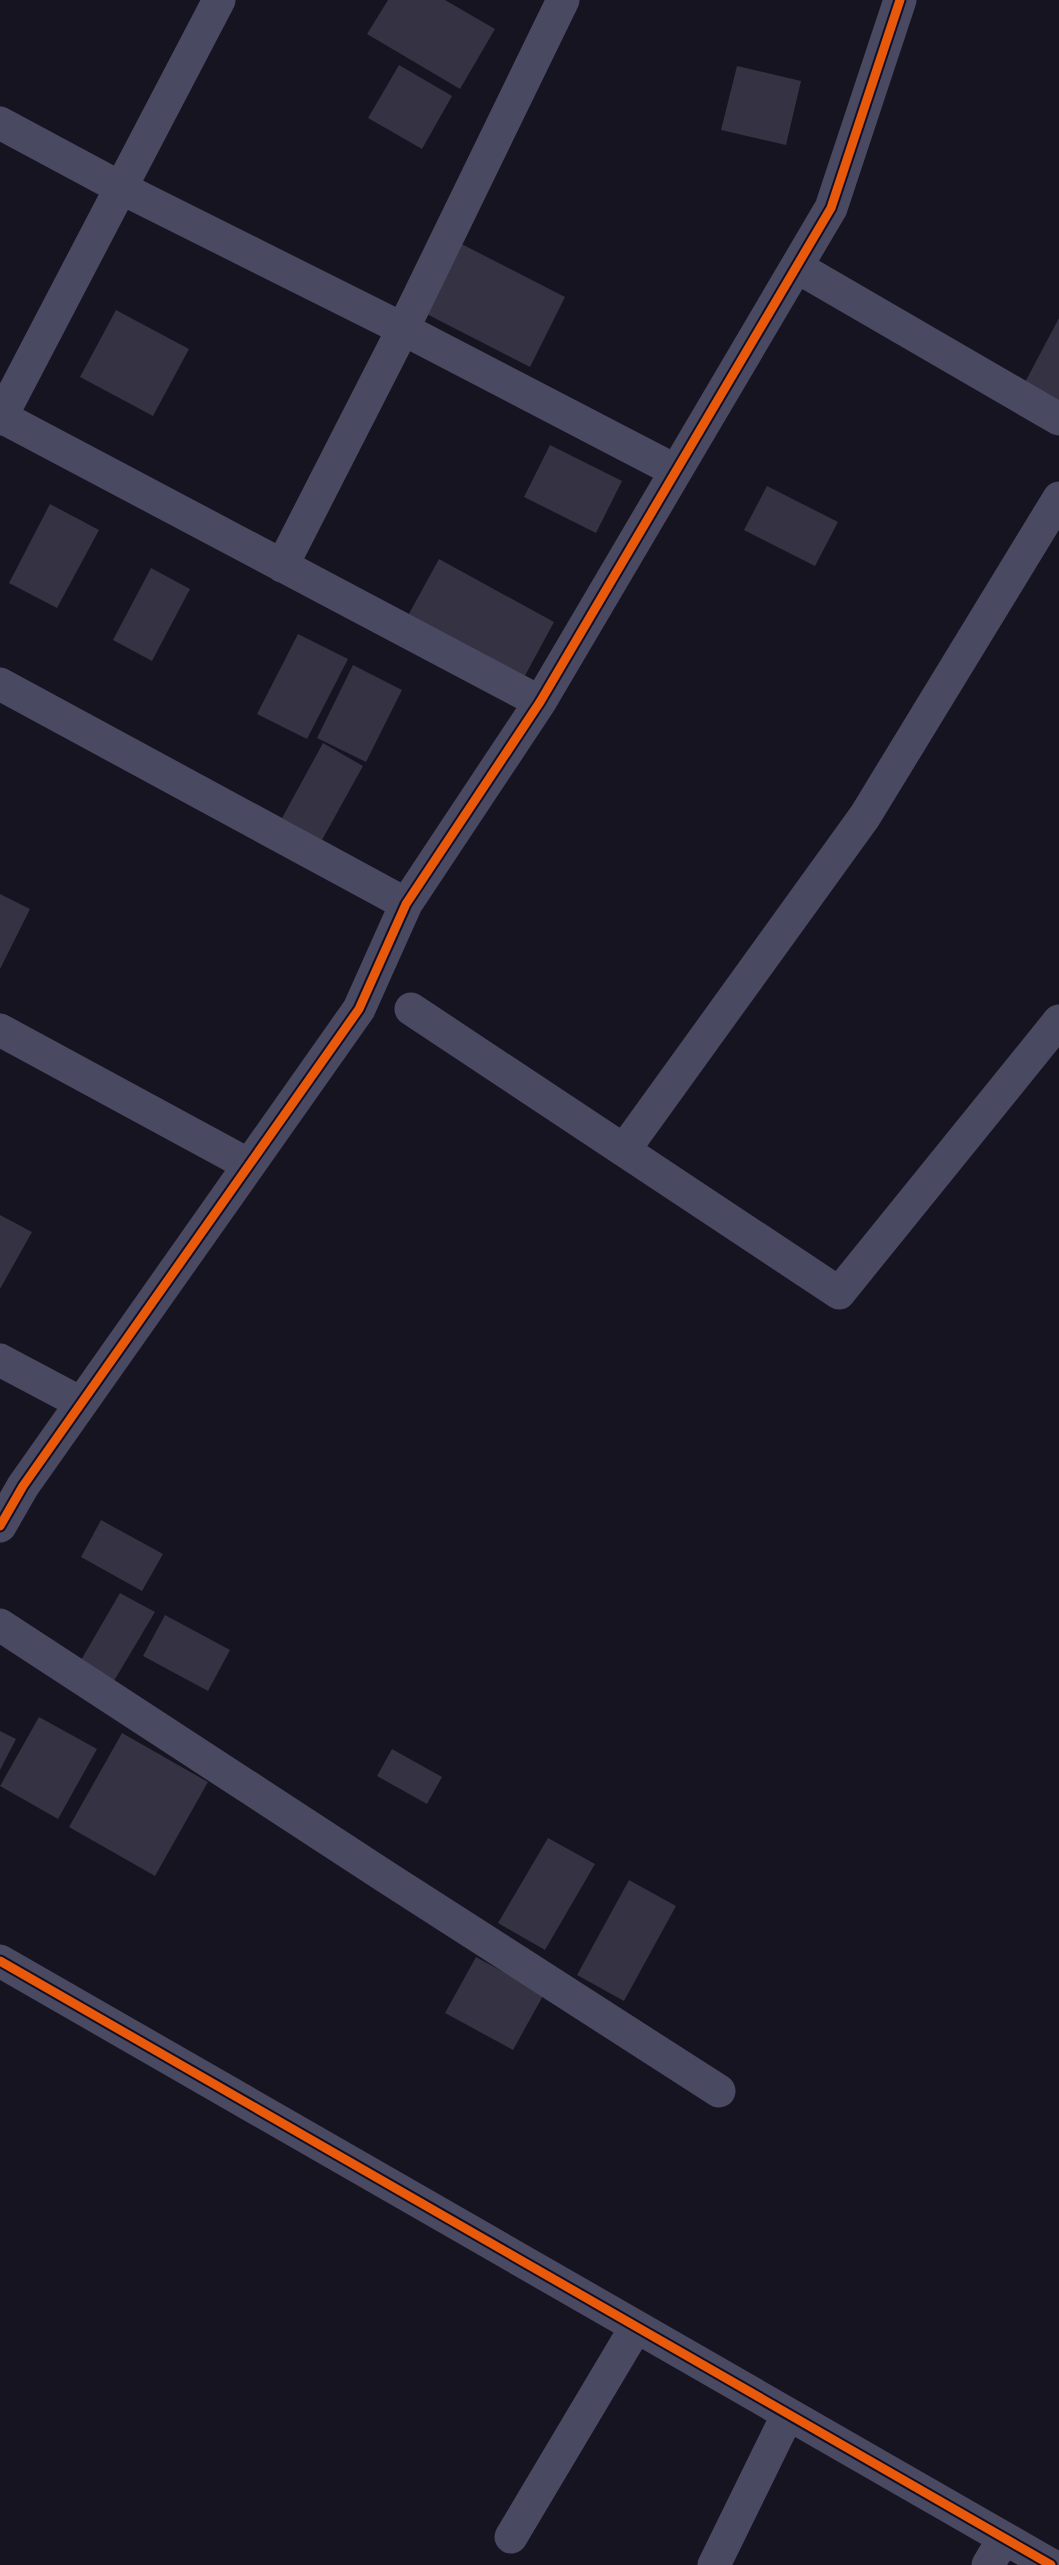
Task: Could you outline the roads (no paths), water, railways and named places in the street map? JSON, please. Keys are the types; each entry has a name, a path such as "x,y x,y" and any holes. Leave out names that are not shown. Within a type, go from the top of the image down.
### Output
{"street":[{"path":"219,0 0,417 540,702"},
{"path":"282,566 403,329 563,0"},
{"path":"0,1526 23,1485 359,1009 406,904 540,702 831,208 900,0"},
{"path":"0,123 121,188 403,329 676,471"},
{"path":"796,267 1059,419"},
{"path":"624,1150 865,816 1059,498"},
{"path":"0,684 406,904"},
{"path":"411,1009 839,1293 1059,1021"},
{"path":"0,1030 249,1165"},
{"path":"0,1360 81,1404"},
{"path":"0,1625 719,2091"},
{"path":"0,1961 788,2414 996,2552 1051,2565"},
{"path":"511,2537 636,2327"},
{"path":"714,2565 788,2414"}]}
